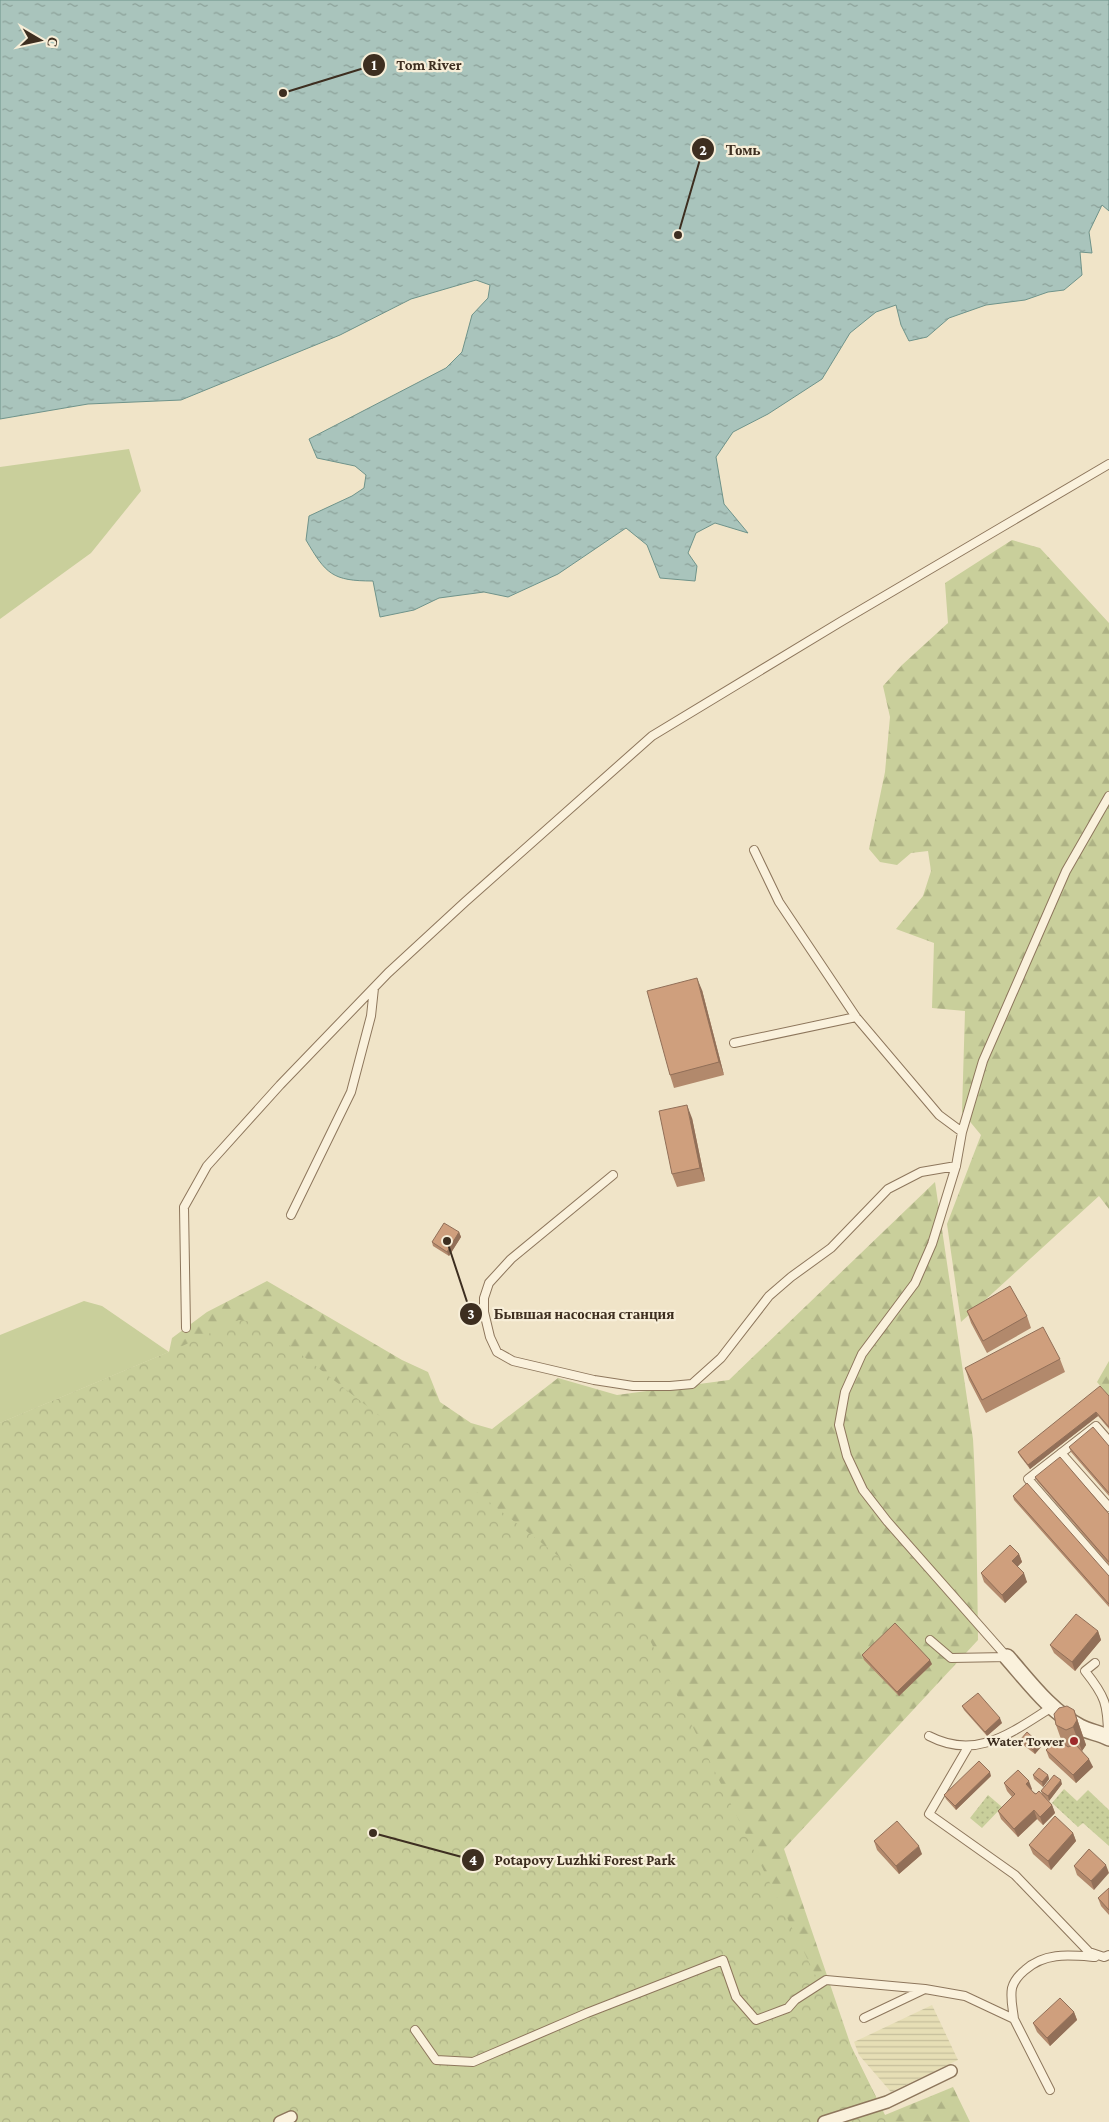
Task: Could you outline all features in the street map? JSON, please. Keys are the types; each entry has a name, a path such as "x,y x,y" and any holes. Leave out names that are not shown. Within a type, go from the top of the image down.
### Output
{"street":[{"path":"1007,1657 1052,1707 1080,1727 1108,1737"},
{"path":"824,2122 887,2102 951,2072"}],"lane":[{"path":"186,1328 184,1207 206,1166 280,1085 374,988 465,902 652,736 842,620 1109,464"},
{"path":"1007,1657 887,1521 863,1490 847,1456 839,1425 845,1392 862,1354 915,1283 932,1244 956,1166 962,1132 983,1061 1066,871 1109,796"},
{"path":"754,850 779,902 856,1017 939,1116 962,1132"},
{"path":"291,1214 351,1092 371,1016 374,988"},
{"path":"734,1043 856,1017"},
{"path":"612,1175 511,1259 489,1283 484,1298 484,1305 490,1338 497,1352 513,1361 594,1380 632,1386 670,1386 692,1384 721,1358 769,1296 790,1277 831,1248 888,1189 921,1172 956,1166"},
{"path":"1109,1441 1096,1426 1028,1479 1109,1572"},
{"path":"1061,1453 1109,1507"},
{"path":"930,1640 951,1658 1007,1657"},
{"path":"1095,1663 1085,1671 1102,1694 1108,1720 1108,1737"},
{"path":"928,1736 938,1741 968,1747 986,1744 1005,1736 1052,1707"},
{"path":"968,1747 929,1814 1015,1875 1089,1952 1107,1956"},
{"path":"1050,2090 1014,2019 1011,2000 1012,1987 1018,1976 1035,1961 1061,1954 1107,1956"},
{"path":"415,2030 436,2060 473,2062 587,2013 723,1960 736,1997 756,2020 788,2008 794,2000 826,1980 925,1989 965,1996 1014,2019"},
{"path":"864,2018 925,1989"}],"shaded area":[{"path":"932,2005 958,2060 891,2092 859,2055 854,2042"}],"green space":[{"path":"129,449 141,491 91,553 0,619 0,467"},
{"path":"1012,540 1040,548 1109,623 1109,1209 1099,1196 961,1322 947,1224 981,1135 962,1112 965,1011 932,1008 934,943 896,929 923,896 931,871 928,851 911,853 897,865 880,862 869,849 885,772 890,717 883,686 902,665 948,623 945,583"},
{"path":"935,1182 973,1439 978,1640 784,1849 851,2046 885,2115 953,2087 970,2122 0,2122 0,1423 169,1352 172,1338 207,1312 267,1281 402,1360 428,1372 440,1402 471,1423 492,1429 558,1378 617,1395 729,1380"},
{"path":"84,1301 102,1306 169,1352 0,1423 0,1335"},
{"path":"239,1320 261,1323 640,1620 888,2122 0,2122 0,1423 169,1352"},
{"path":"1109,1361 1109,1396 1097,1382"},
{"path":"1064,1789 1077,1801 1088,1790 1109,1810 1109,1846 1083,1823 1078,1827 1052,1803"},
{"path":"988,1795 1002,1807 982,1828 970,1818"}],"water":[{"path":"0,0 1109,0 1109,211 1102,205 1089,232 1092,253 1080,252 1082,275 1064,290 1048,292 1025,300 986,305 949,318 927,337 909,341 901,325 896,305 876,312 850,333 822,379 768,414 733,432 716,457 724,504 748,533 715,523 696,533 688,553 697,566 695,581 660,578 647,545 626,528 558,574 508,597 484,592 439,598 414,610 380,617 373,581 348,579 332,573 319,561 306,540 309,516 352,496 364,488 366,475 355,466 317,458 309,439 446,368 462,352 472,315 488,298 490,285 476,280 411,299 340,335 181,400 88,404 0,419"}],"building":[{"path":"697,978 719,1062 670,1075 647,991"},
{"path":"687,1105 700,1168 672,1174 659,1111"},
{"path":"444,1223 459,1232 447,1252 432,1242"},
{"path":"1010,1286 1027,1316 983,1341 967,1311"},
{"path":"1043,1327 1060,1359 982,1400 965,1368"},
{"path":"1100,1386 1109,1396 1109,1427 1096,1412 1028,1465 1018,1452"},
{"path":"1093,1427 1109,1446 1109,1493 1069,1447"},
{"path":"1060,1457 1109,1514 1109,1562 1035,1477"},
{"path":"1027,1483 1109,1576 1109,1604 1013,1496"},
{"path":"1010,1545 1019,1554 1012,1561 1024,1573 1002,1595 981,1573"},
{"path":"1076,1614 1098,1631 1072,1662 1050,1645"},
{"path":"895,1623 930,1660 897,1692 862,1655"},
{"path":"978,1693 1000,1718 985,1732 962,1706"},
{"path":"1067,1706 1074,1710 1077,1720 1073,1727 1066,1730 1056,1725 1054,1714 1059,1708"},
{"path":"1027,1732 1039,1743 1033,1750 1021,1739"},
{"path":"1058,1739 1068,1747 1075,1744 1089,1759 1073,1775 1046,1750"},
{"path":"979,1761 990,1772 955,1806 944,1795"},
{"path":"1039,1768 1048,1775 1042,1782 1033,1775"},
{"path":"1018,1770 1029,1781 1026,1784 1034,1793 1036,1794 1039,1791 1052,1805 1040,1817 1034,1810 1014,1829 998,1811 1015,1794 1004,1783"},
{"path":"1054,1775 1061,1780 1048,1796 1041,1791"},
{"path":"1055,1816 1073,1833 1048,1861 1029,1845"},
{"path":"897,1821 919,1846 896,1866 874,1841"},
{"path":"1089,1849 1106,1865 1091,1881 1074,1866"},
{"path":"1109,1888 1109,1910 1098,1898"},
{"path":"1060,1998 1074,2012 1047,2038 1033,2023"}],"place":[{"name":"Tom River","path":"283,93"},
{"name":"Томь","path":"678,235"},
{"name":"Бывшая насосная станция","path":"447,1241"},
{"name":"Water Tower","path":"1074,1741"},
{"name":"Potapovy Luzhki Forest Park","path":"373,1833"}]}
